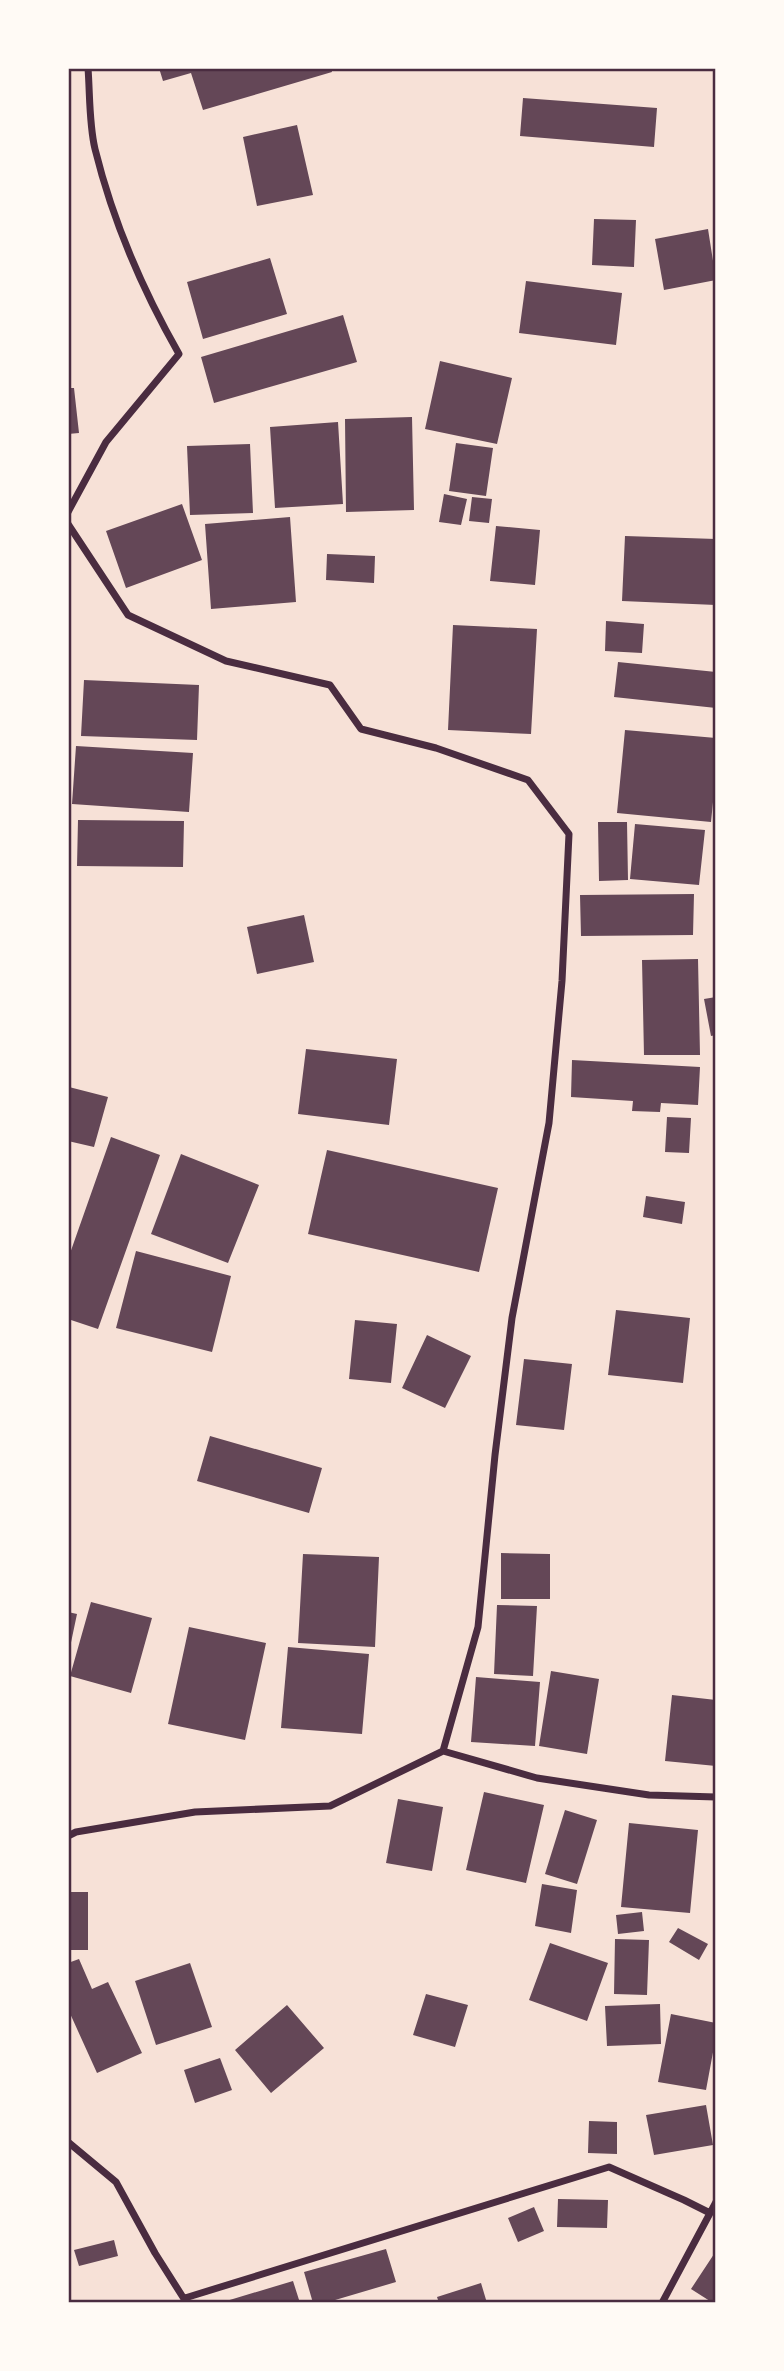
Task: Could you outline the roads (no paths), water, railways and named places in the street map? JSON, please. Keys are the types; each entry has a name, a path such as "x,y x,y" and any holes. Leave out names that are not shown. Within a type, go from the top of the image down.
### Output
{"street":[{"path":"68,513 106,442 179,354 150,303 120,232 95,147 88,68"},
{"path":"68,524 128,615 226,661 330,685 360,729 436,748 527,780 569,834 562,981 550,1123 512,1318 478,1627 443,1751"},
{"path":"71,1834 195,1812 330,1806 443,1751 537,1778 649,1795 716,1797"},
{"path":"68,2142 116,2182 185,2301 609,2167 710,2213"},
{"path":"662,2303 716,2202"}]}
